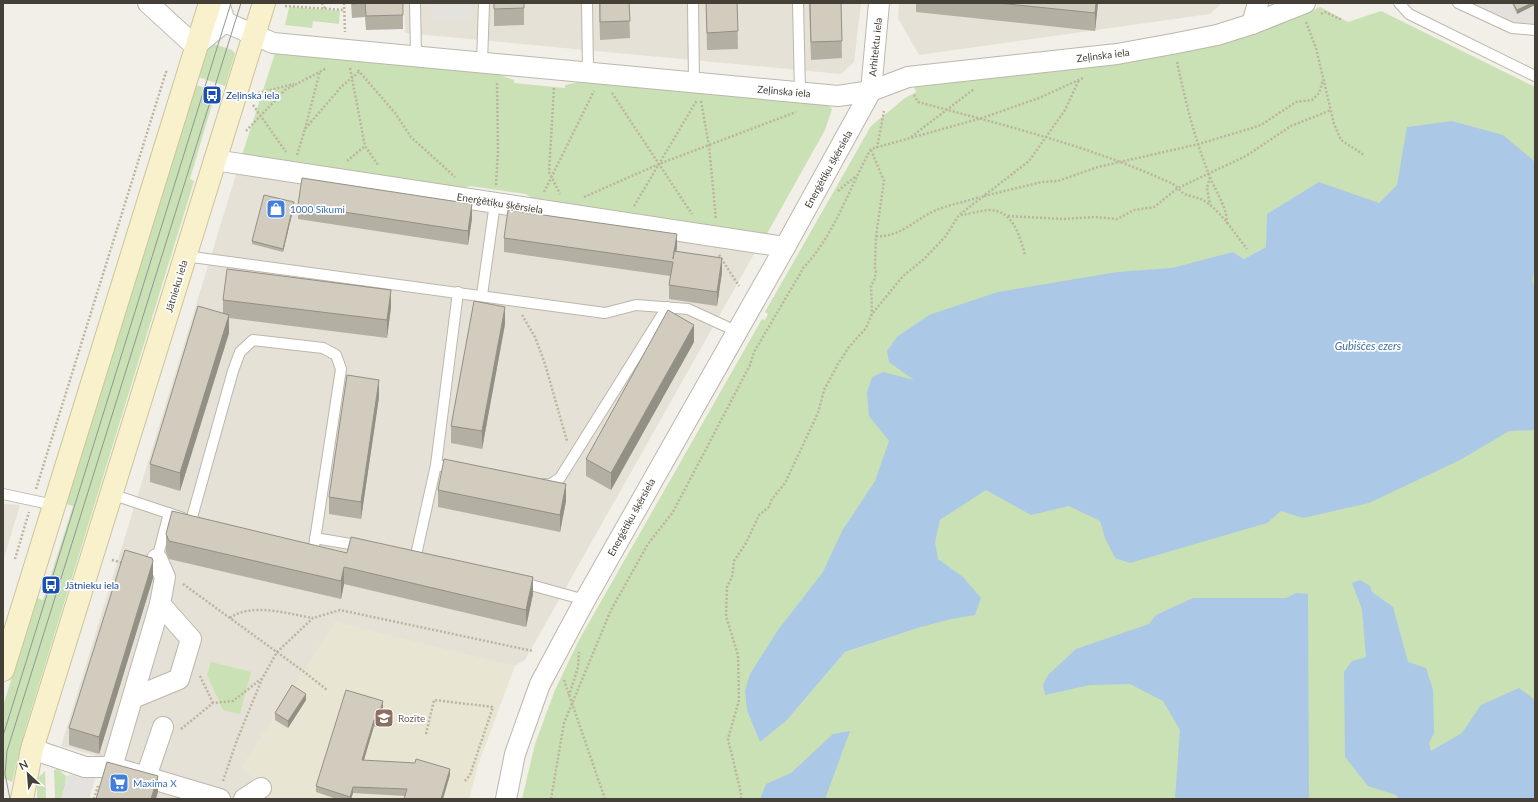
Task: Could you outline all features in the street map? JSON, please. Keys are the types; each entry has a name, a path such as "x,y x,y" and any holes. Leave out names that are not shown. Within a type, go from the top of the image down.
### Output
{"street":[{"path":"148,3 195,46"},
{"path":"3,670 122,289 195,46 210,3"},
{"path":"195,46 226,22 219,3"},
{"name":"Jātnieku iela","path":"22,799 32,749 264,3"},
{"name":"Arhitektu iela","path":"871,90 879,3"},
{"path":"1252,24 1258,3"},
{"name":"Zeļinska iela","path":"226,22 274,43 694,82 801,101 871,90 908,77 1117,54 1172,44 1217,35 1252,24 1302,4"},
{"name":"Enerģētiķu šķērsiela","path":"506,799 515,754 540,684 584,600 785,247 871,90"},
{"name":"Enerģētiķu šķērsiela","path":"214,160 292,166 392,187 536,209 567,209 625,222 785,247"},
{"path":"112,768 160,604 165,577 159,564"},
{"path":"133,698 179,679 191,639 160,604"},
{"path":"146,777 171,729"},
{"path":"32,749 86,767 112,768 146,777 170,792 219,798"},
{"path":"244,799 261,788"}],"lane":[{"path":"415,3 416,56"},
{"path":"484,3 490,63"},
{"path":"587,3 595,73"},
{"path":"693,3 694,82"},
{"path":"798,3 801,101"},
{"path":"1399,3 1409,14 1535,76"},
{"path":"1458,3 1512,28 1535,30"},
{"path":"482,295 495,203"},
{"path":"185,256 605,312 636,305 688,309 736,331"},
{"path":"416,555 436,465 458,292"},
{"path":"534,482 549,485 560,478 667,307"},
{"path":"111,494 194,522 233,371 240,352 253,340 323,348 336,355 340,369 313,553 298,549"},
{"path":"436,465 466,470"},
{"path":"3,494 33,499 54,505"},
{"path":"159,564 168,514"},
{"path":"315,538 369,547"},
{"path":"513,580 584,600"}],"path":[{"path":"322,3 325,8"},
{"path":"344,3 345,33"},
{"path":"1302,4 1316,48 1334,124 1341,140 1364,155"},
{"path":"285,6 344,10"},
{"path":"1172,44 1184,97 1208,173 1227,213 1227,224"},
{"path":"305,129 341,87 370,62 374,52"},
{"path":"490,63 498,150 495,203"},
{"path":"392,187 365,146 352,78 351,64 396,113 411,137 466,187 465,198"},
{"path":"245,132 286,90 296,83 330,66"},
{"path":"292,166 305,129 320,71"},
{"path":"14,561 166,72"},
{"path":"536,209 552,177 595,73 606,84 659,164 711,236 739,286"},
{"path":"871,149 982,118 1038,98 1085,77"},
{"path":"741,799 741,793 728,739 739,700 738,655 726,616 727,587 732,577 734,561 746,543 752,527 759,515 769,507 772,499 785,483 818,413 824,390 849,347 866,328 872,314 903,276 923,260 945,237 959,215 1029,161 1039,149 1044,138 1066,110 1079,80"},
{"path":"876,236 886,237 915,224 930,212 945,206 1042,182 1058,181 1098,167 1199,144 1261,125 1296,102 1312,100 1319,94 1323,80"},
{"path":"258,93 296,83"},
{"path":"554,87 549,172 567,209 659,164 709,146 801,101"},
{"path":"909,138 977,87"},
{"path":"910,90 918,102 982,118 1120,162 1173,183 1184,194 1199,198 1210,205 1247,249"},
{"path":"625,222 700,94 709,146 711,236"},
{"path":"253,105 284,150 292,166"},
{"path":"959,215 990,210 1008,216 1063,219 1095,217 1117,219 1134,210 1154,207 1178,188 1246,156 1292,126 1331,110"},
{"path":"877,148 884,111"},
{"path":"871,149 884,181 876,236 876,272 874,281 871,285 872,314"},
{"path":"551,799 564,723 611,610 648,544 673,512 750,366 754,352 804,267 814,256 849,195 856,176 871,149"},
{"path":"1210,177 1207,188 1210,205"},
{"path":"1008,216 1020,235 1025,255"},
{"path":"513,300 535,337 545,364 564,436 575,456"},
{"path":"112,560 127,565"},
{"path":"159,564 327,690"},
{"path":"230,618 239,612 262,610 313,618 340,610 533,651"},
{"path":"219,798 237,740 262,679 277,652 313,618"},
{"path":"557,652 565,687 605,799"},
{"path":"171,729 213,702 233,701 262,679"},
{"path":"426,734 434,700 493,707 470,775 464,782"}],"shaded area":[{"path":"404,3 861,3 854,62 841,74 405,33"},
{"path":"433,3 472,3 471,19 433,18"},
{"path":"899,3 1222,3 1210,14 919,55 898,18"},
{"path":"1449,3 1535,3 1535,35 1506,30"},
{"path":"241,158 762,240 525,660 268,799 156,799 163,774 61,746"},
{"path":"3,504 20,505 3,561"},
{"name":"Rozīte","path":"335,622 515,666 478,765 469,799 268,799 268,797 242,766"},
{"path":"91,771 97,773 89,799 61,799 66,776"}],"green space":[{"path":"1320,7 1348,22 1381,11 1535,87 1535,799 522,799 535,744 555,690 579,640 762,319 765,320 768,314 765,312 871,126 905,98 916,92 913,84 1124,62 1210,47 1274,26","holes":["1266,247 1224,299 1233,252 1244,259","985,490 940,520 896,582 929,620 921,627 845,652 787,720 942,496"]},
{"path":"289,8 340,11 339,24 313,21 312,28 285,25"},
{"path":"211,43 232,50 235,54 225,86 198,77 208,45"},
{"path":"276,50 488,71 514,80 514,83 565,88 565,85 589,80 826,103 832,109 825,130 764,239 542,205 526,194 470,186 456,189 242,155"},
{"path":"196,85 216,91 190,179 194,181 25,730 12,782 3,778 3,706 37,598 43,600 73,506 66,504"},
{"path":"211,662 251,672 240,714 223,710 207,675"},
{"path":"58,769 66,776 65,786 61,799 55,799 54,770"},
{"path":"45,771 46,799 37,799 37,779"}],"water":[{"name":"Gubiščes ezers","path":"1452,121 1503,135 1533,160 1535,164 1535,267 1532,281 1535,288 1535,430 1509,431 1460,460 1369,503 1303,518 1281,511 1267,523 1130,563 1115,558 1105,538 1100,521 1069,506 1031,515 986,490 940,520 935,542 938,559 963,577 981,598 975,615 951,619 921,627 845,652 787,720 760,742 747,710 745,691 750,674 778,630 823,572 842,531 875,481 889,441 869,416 867,392 872,377 883,372 914,380 889,362 887,351 897,337 929,315 998,292 1117,272 1172,268 1233,252 1244,259 1266,247 1267,214 1319,182 1379,203 1397,185 1407,127"},
{"path":"1360,580 1370,586 1372,592 1393,607 1408,662 1426,668 1433,690 1434,733 1429,743 1431,751 1462,733 1481,705 1519,688 1535,700 1535,799 1399,799 1396,795 1368,786 1345,757 1344,672 1352,661 1366,657 1362,609 1352,583"},
{"path":"1296,593 1308,594 1309,799 1175,799 1180,730 1163,701 1130,684 1090,685 1045,695 1043,685 1048,675 1076,649 1149,624 1156,615 1193,598 1286,598"},
{"path":"850,731 825,799 760,799 766,784 791,773 833,734"}],"building":[{"path":"365,3 403,3 403,15 366,16"},
{"path":"494,3 524,3 524,8 494,9"},
{"path":"600,3 629,3 630,21 600,22"},
{"path":"706,3 737,3 738,31 707,33"},
{"path":"810,3 841,3 842,41 811,42"},
{"path":"998,3 1096,3 1095,13"},
{"path":"1513,3 1532,3 1517,10"},
{"path":"302,178 472,204 468,231 298,205"},
{"path":"264,195 294,202 283,249 252,241"},
{"path":"508,210 677,234 674,251 722,258 717,292 669,285 673,262 504,238"},
{"path":"227,269 391,290 387,320 223,300"},
{"path":"474,301 505,307 482,431 451,426"},
{"path":"198,306 229,315 180,473 150,464"},
{"path":"668,310 694,325 611,473 586,459"},
{"path":"347,375 379,380 361,502 329,497"},
{"path":"444,459 566,484 560,515 438,490"},
{"path":"172,511 347,553 351,537 533,577 526,610 344,567 341,581 169,541 166,534"},
{"path":"125,550 152,558 153,561 99,737 69,728"},
{"path":"292,685 306,694 288,721 275,713"},
{"path":"346,690 383,701 377,721 374,720 362,760 415,763 416,759 450,769 441,799 404,799 407,789 353,787 350,797 316,786"},
{"path":"107,762 158,776 151,799 96,799"}],"tram line":[{"path":"3,736 231,3"},
{"path":"10,799 5,774 7,751 241,3"}],"place":[{"name":"Zeļinska iela","path":"212,95"},
{"name":"1000 Sīkumi","path":"276,209"},
{"name":"Jātnieku iela","path":"51,585"},
{"name":"Rozīte","path":"384,718"},
{"name":"Maxima X","path":"119,783"}]}
